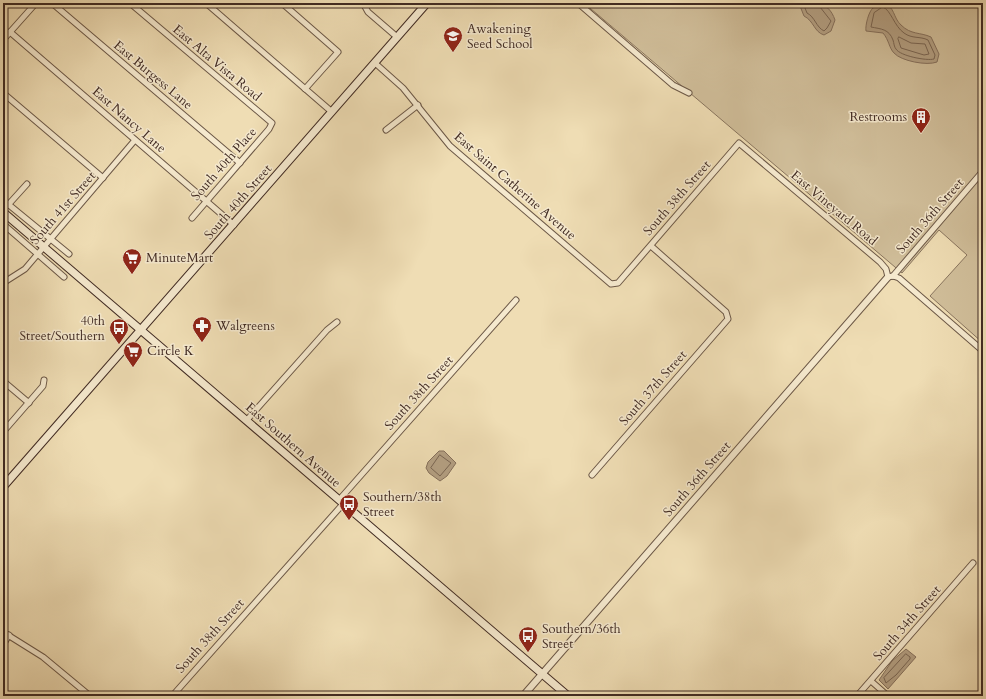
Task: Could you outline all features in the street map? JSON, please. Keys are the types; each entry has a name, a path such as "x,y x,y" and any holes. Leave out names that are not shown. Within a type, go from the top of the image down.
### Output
{"main road":[{"name":"South 40th Street","path":"3,487 142,331 427,3"},
{"name":"East Southern Avenue","path":"3,212 568,696"}],"street":[{"path":"3,40 36,3"},
{"name":"East Burgess Lane","path":"52,3 240,163"},
{"name":"East Alta Vista Road","path":"130,3 272,123"},
{"path":"206,3 332,112"},
{"path":"363,3 368,12 397,37"},
{"path":"578,3 673,85 689,93"},
{"path":"286,4 338,52 305,89"},
{"name":"East Nancy Lane","path":"10,32 234,224"},
{"name":"East Saint Catherine Avenue","path":"375,63 403,88 450,146 614,285"},
{"path":"3,93 103,178"},
{"path":"386,130 418,105"},
{"name":"South 40th Place","path":"192,218 269,129 272,123"},
{"name":"South 41st Street","path":"3,283 18,274 51,241 135,140"},
{"name":"South 38th Street","path":"614,285 618,283 651,246 739,143"},
{"name":"East Vineyard Road","path":"739,143 880,262 891,276 899,278 983,351"},
{"name":"South 36th Street","path":"523,696 983,171"},
{"path":"8,205 27,184"},
{"path":"3,200 51,241 69,254"},
{"path":"3,224 64,276"},
{"name":"South 37th Street","path":"592,475 728,319 726,312 651,246"},
{"name":"South 38th Street","path":"174,694 516,300"},
{"path":"246,421 327,330 337,322"},
{"path":"3,432 43,386 44,380"},
{"path":"3,381 28,403"},
{"name":"South 34th Street","path":"857,696 973,563"},
{"path":"3,632 43,657 90,696"},
{"path":"3,645 9,635"},
{"path":"871,681 888,696"}],"shaded area":[{"path":"584,3 738,3 740,5 743,3 983,3 983,343 930,296 967,255 939,230 902,273"}],"water":[{"path":"797,3 815,3 829,9 835,20 831,31 824,35 821,34 804,16 800,6"},
{"path":"883,3 892,9 898,22 905,28 912,32 931,37 939,54 937,62 921,63 897,56 892,51 887,38 883,33 866,31 869,15 872,10 874,7"},
{"path":"439,451 444,451 456,463 447,476 440,481 429,473 426,468 428,462"},
{"path":"906,649 916,657 888,689 879,680 892,661"}],"place":[{"name":"Awakening Seed School","path":"453,53"},
{"name":"Restrooms","path":"921,134"},
{"name":"MinuteMart","path":"132,275"},
{"name":"Walgreens","path":"202,343"},
{"name":"40th Street/Southern","path":"119,345"},
{"name":"Circle K","path":"133,368"},
{"name":"Southern/38th Street","path":"349,521"},
{"name":"Southern/36th Street","path":"528,653"}]}
